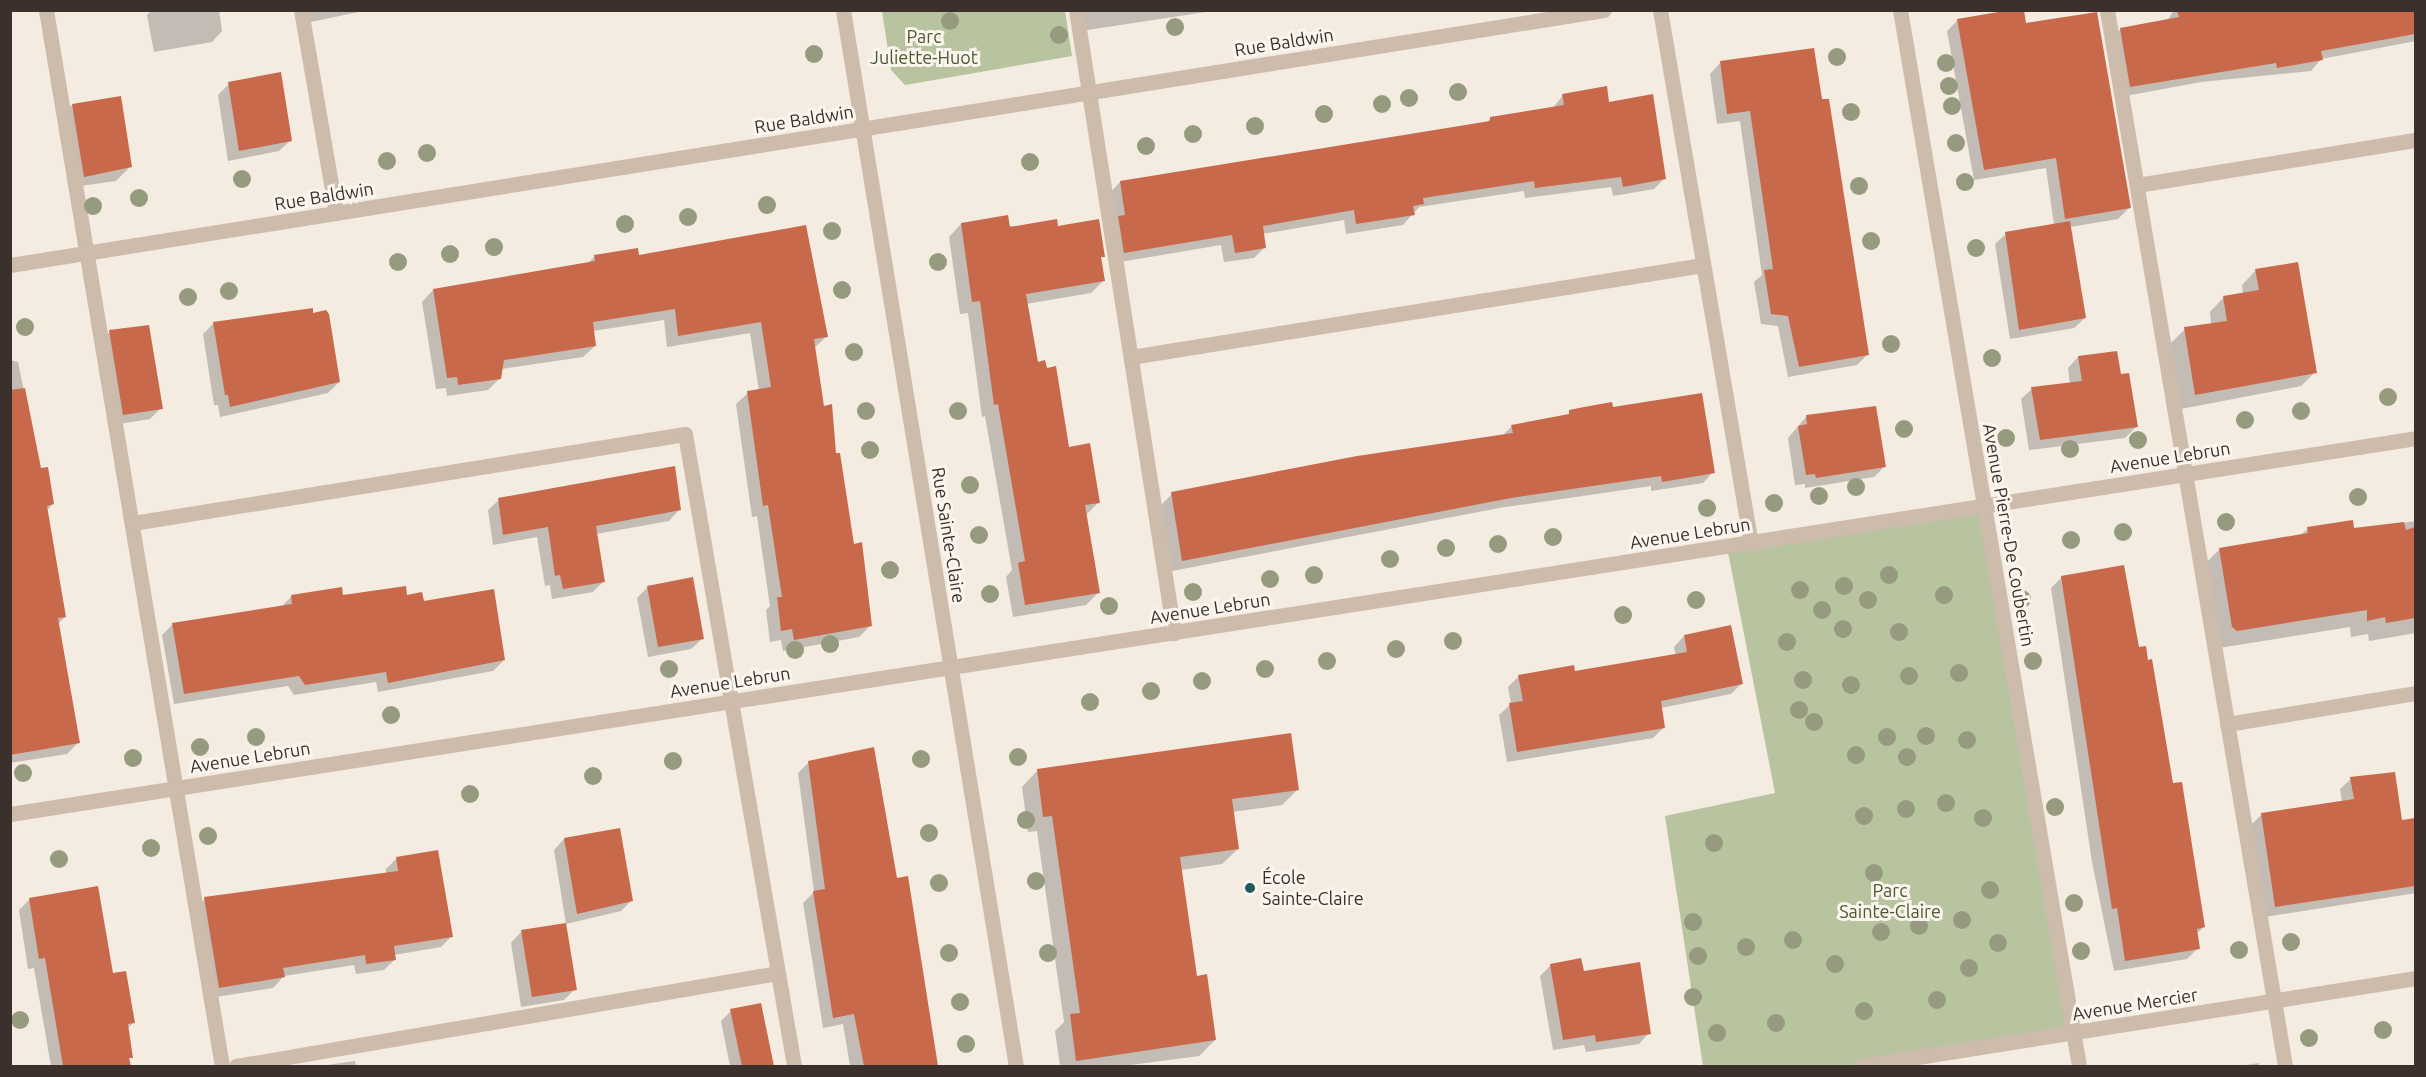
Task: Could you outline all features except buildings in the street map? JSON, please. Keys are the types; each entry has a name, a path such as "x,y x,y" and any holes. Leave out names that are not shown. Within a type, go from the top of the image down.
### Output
{"street":[{"path":"46,10 222,1066"},
{"path":"301,10 336,213"},
{"name":"Rue Sainte-Claire","path":"843,10 1016,1066"},
{"path":"1076,10 1174,633"},
{"name":"Rue Baldwin","path":"10,265 1604,10"},
{"path":"1659,10 1751,544"},
{"name":"Avenue Pierre-De Coubertin","path":"1900,10 2079,1066"},
{"path":"2108,10 2285,1066"},
{"path":"2137,185 2415,140"},
{"path":"1131,357 1703,265"},
{"path":"133,523 685,434 794,1066"},
{"name":"Avenue Lebrun","path":"10,814 1984,508 2415,438"},
{"path":"2227,724 2415,693"},
{"path":"236,1066 778,973"},
{"name":"Avenue Mercier","path":"1861,1066 2415,978"}],"green space":[{"name":"Parc Juliette-Huot","path":"882,11 1065,11 1072,56 905,85 891,70"},
{"name":"Parc Sainte-Claire","path":"1984,508 2073,1034 1854,1066 1703,1066 1665,816 1775,793 1727,547"}],"place":[{"name":"École Sainte-Claire","path":"1250,888"}]}
